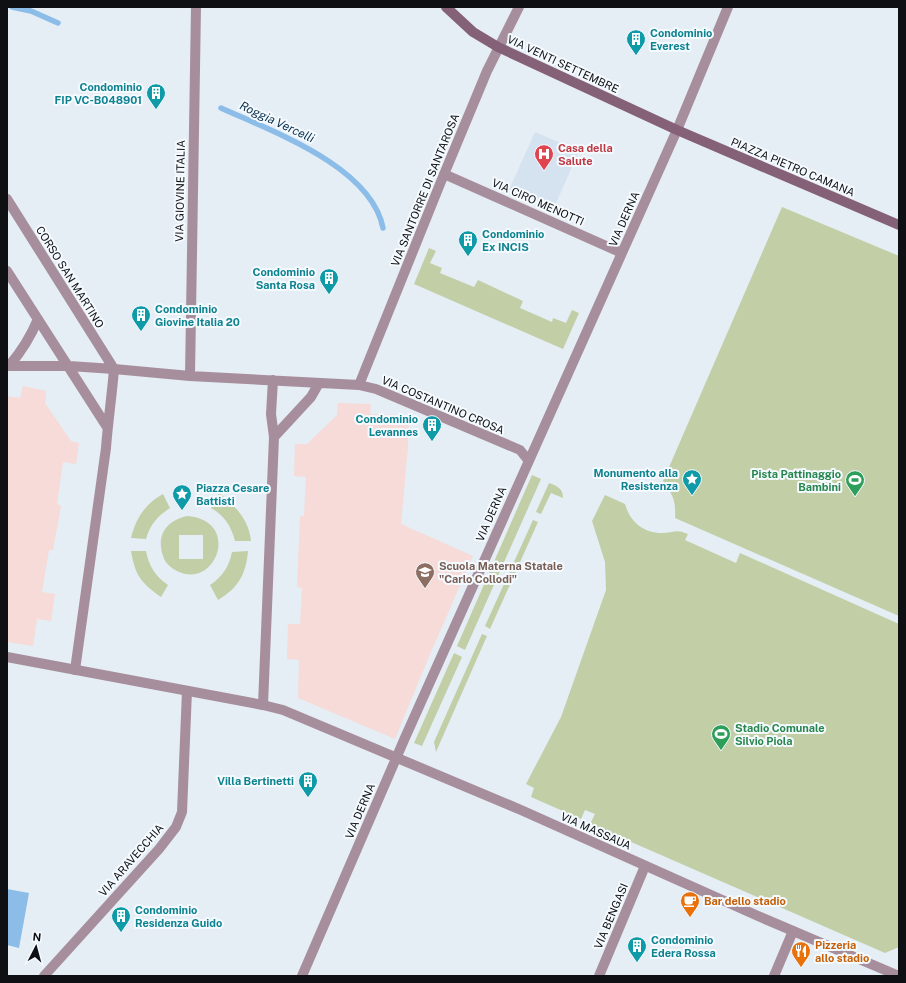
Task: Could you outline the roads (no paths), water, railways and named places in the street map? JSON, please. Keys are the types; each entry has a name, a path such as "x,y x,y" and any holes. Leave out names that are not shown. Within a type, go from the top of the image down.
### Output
{"main road":[{"name":"VIA VENTI SETTEMBRE","path":"446,7 473,32 498,47 678,130"},
{"name":"PIAZZA PIETRO CAMANA","path":"678,130 899,225"}],"street":[{"name":"VIA GIOVINE ITALIA","path":"190,376 196,7"},
{"name":"VIA SANTORRE DI SANTAROSA","path":"359,386 487,71 519,7"},
{"name":"VIA DERNA","path":"302,976 396,757 528,460 678,130 728,7"},
{"name":"VIA CIRO MENOTTI","path":"444,174 622,253"},
{"name":"CORSO SAN MARTINO","path":"7,199 114,369"},
{"path":"7,271 107,427"},
{"path":"8,366 19,355 31,336 38,319"},
{"path":"8,366 69,366 190,376 319,383 311,397 274,437"},
{"path":"75,670 105,456 114,369"},
{"path":"7,657 262,705 274,437 271,414 273,380"},
{"name":"VIA COSTANTINO CROSA","path":"319,383 359,386 376,389 520,450 528,460"},
{"name":"VIA ARAVECCHIA","path":"44,976 159,849 176,827 182,812 186,690"},
{"name":"VIA MASSAUA","path":"262,705 283,710 507,804 793,931 899,976"},
{"name":"VIA BENGASI","path":"599,976 645,866"},
{"path":"774,976 793,931"}],"water":[{"path":"7,889 29,893 19,948 7,945"}],"waterway":[{"name":"Roggia Vercelli","path":"12,7 31,11 58,23"},
{"name":"Roggia Vercelli","path":"221,108 291,140 316,153 340,169 360,186 375,206 383,228"}],"place":[{"name":"Condominio Everest","path":"636,56"},
{"name":"Condominio FIP VC-B048901","path":"156,110"},
{"name":"Casa della Salute","path":"544,171"},
{"name":"Condominio Ex INCIS","path":"468,257"},
{"name":"Condominio Santa Rosa","path":"329,295"},
{"name":"Condominio Giovine Italia 20","path":"141,332"},
{"name":"Condominio Levannes","path":"432,442"},
{"name":"Monumento alla Resistenza","path":"692,496"},
{"name":"Pista Pattinaggio Bambini","path":"855,497"},
{"name":"Piazza Cesare Battisti","path":"182,511"},
{"name":"Scuola Materna Statale \"Carlo Collodi\"","path":"425,589"},
{"name":"Stadio Comunale Silvio Piola","path":"721,751"},
{"name":"Villa Bertinetti","path":"308,798"},
{"name":"Bar dello stadio","path":"690,918"},
{"name":"Condominio Residenza Guido","path":"121,933"},
{"name":"Condominio Edera Rossa","path":"637,963"},
{"name":"Pizzeria allo stadio","path":"801,968"}]}
